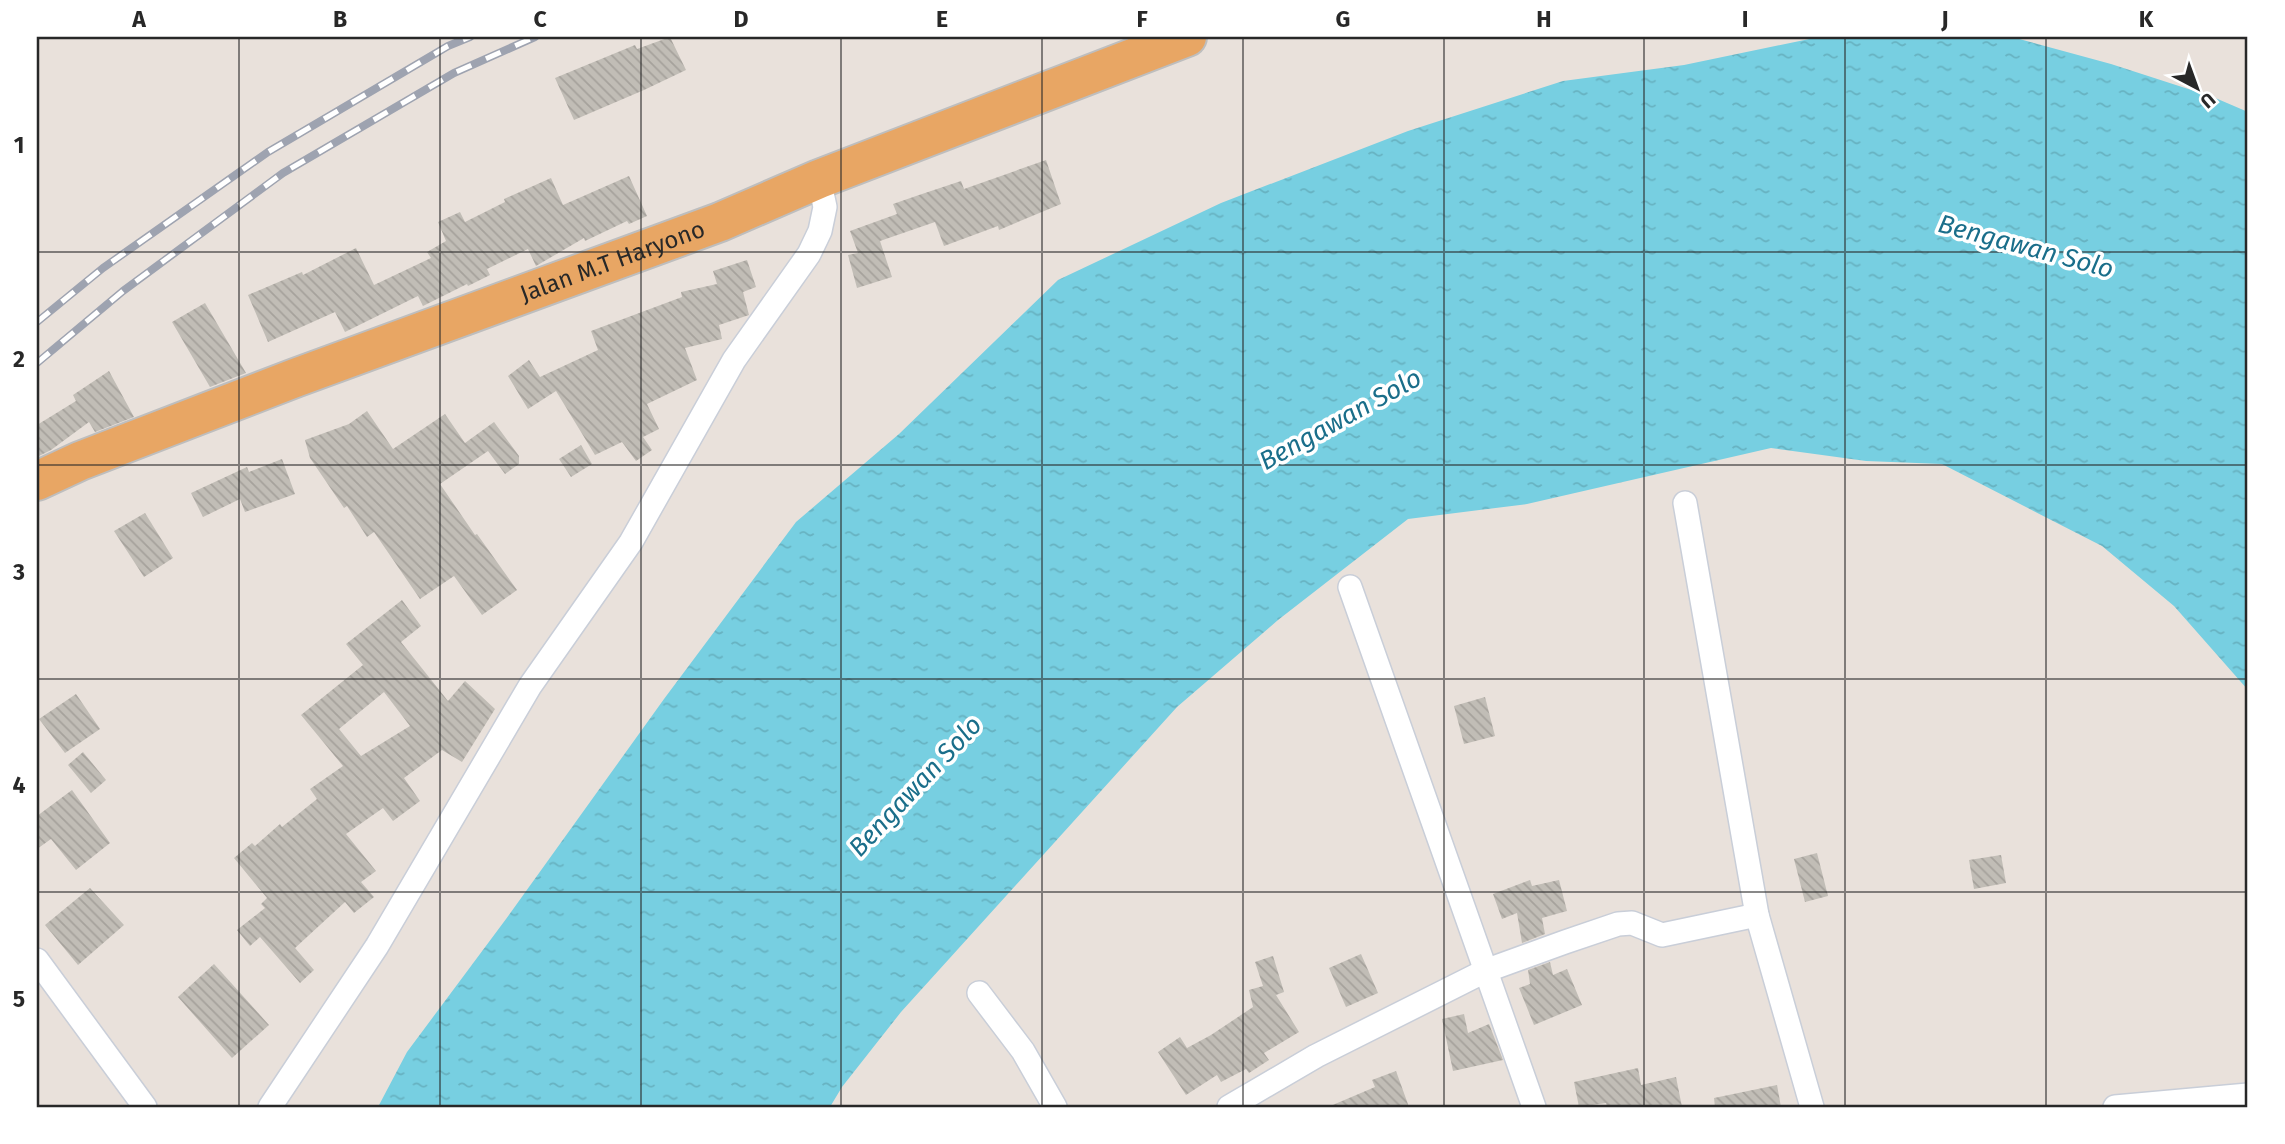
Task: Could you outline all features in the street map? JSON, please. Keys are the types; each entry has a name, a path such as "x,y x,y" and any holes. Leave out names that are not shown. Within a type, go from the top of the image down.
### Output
{"highway":[{"name":"Jalan M.T Haryono","path":"37,481 80,461 295,378 720,222 819,179 1187,37"}],"street":[{"path":"270,1107 377,946 530,686 631,542 734,360 809,254 820,230 825,207 819,179"},
{"path":"1685,503 1757,915 1812,1107"},
{"path":"1350,587 1534,1107"},
{"path":"1229,1107 1316,1056 1485,971 1618,924 1632,923 1662,935 1757,915"},
{"path":"37,960 145,1107"},
{"path":"979,993 1023,1051 1055,1107"},
{"path":"2115,1107 2248,1095"}],"water":[{"name":"Bengawan Solo","path":"1819,37 2012,37 2111,64 2213,97 2248,112 2248,690 2174,606 2102,546 1942,464 1866,461 1771,448 1527,504 1408,519 1278,620 1177,707 901,1012 842,1087 830,1107 378,1107 407,1052 796,522 899,434 1058,280 1221,203 1408,131 1563,81 1684,65"}],"building":[{"path":"670,37 686,70 574,120 555,78 635,45 637,49"},
{"path":"1046,160 1061,204 999,230 998,226 944,246 935,222 880,241 892,277 857,288 848,255 858,253 850,231 897,214 893,204 961,181 964,189"},
{"path":"629,176 647,216 629,224 627,221 585,241 584,238 536,266 528,249 487,269 490,275 468,286 467,284 423,306 418,296 345,332 335,312 268,342 248,295 302,272 303,275 356,248 374,285 431,258 427,252 446,241 438,222 460,212 465,222 505,202 504,199 551,178 563,205"},
{"path":"747,260 756,287 743,292 749,315 719,325 722,339 685,348 697,380 647,404 659,429 643,437 652,450 636,461 622,442 595,455 556,391 528,409 508,376 529,360 540,377 598,350 591,331 682,297 681,292 717,284 713,271"},
{"path":"205,303 246,373 210,387 172,322"},
{"path":"109,371 134,417 95,432 89,422 37,457 37,425 76,401 73,395"},
{"path":"367,411 393,449 445,414 465,443 494,422 519,456 519,464 505,474 488,451 440,484 517,590 482,615 454,576 420,599 374,532 367,537 310,458 305,440 349,424"},
{"path":"581,445 592,464 571,477 559,459"},
{"path":"282,459 295,494 245,512 240,499 203,517 191,493 247,467 249,472"},
{"path":"145,513 173,558 144,577 114,531"},
{"path":"402,600 421,626 401,642 448,701 465,681 495,709 462,762 442,750 404,778 420,801 393,821 383,808 346,834 376,871 361,882 374,897 354,913 345,902 295,948 314,970 300,983 260,937 250,946 237,930 265,908 261,904 267,898 234,858 252,843 255,846 280,824 282,827 317,799 310,789 343,766 301,715 363,665 346,644","holes":["384,692 410,726 361,756 339,729"]},
{"path":"76,694 100,729 65,753 39,719"},
{"path":"1485,697 1495,736 1464,744 1454,706"},
{"path":"83,752 106,780 91,793 68,765"},
{"path":"72,790 110,843 76,870 51,839 37,849 37,816"},
{"path":"1817,853 1828,896 1805,902 1794,859"},
{"path":"2001,855 2006,883 1974,889 1969,860"},
{"path":"1530,880 1532,886 1559,880 1567,911 1542,918 1545,934 1522,943 1517,913 1502,919 1493,894"},
{"path":"90,888 124,925 78,965 45,925"},
{"path":"1361,954 1378,993 1346,1007 1329,968"},
{"path":"1273,956 1284,992 1276,995 1299,1032 1264,1053 1269,1060 1249,1073 1246,1069 1221,1082 1217,1075 1186,1095 1158,1052 1180,1037 1187,1048 1253,1007 1249,990 1263,986 1255,962"},
{"path":"1550,962 1553,975 1567,969 1582,1005 1534,1025 1519,988 1530,984 1528,970"},
{"path":"214,964 269,1025 232,1058 178,997"},
{"path":"1464,1014 1468,1033 1489,1024 1503,1060 1453,1071 1442,1019"},
{"path":"1638,1068 1641,1085 1676,1077 1682,1107 1607,1107 1606,1103 1579,1107 1574,1082"},
{"path":"1396,1071 1409,1107 1328,1107 1375,1087 1372,1080"},
{"path":"1777,1085 1781,1107 1715,1107 1714,1098"}],"railway":[{"path":"37,322 103,268 268,152 448,46 470,37"},
{"path":"37,363 123,291 283,173 454,73 535,37"}]}
